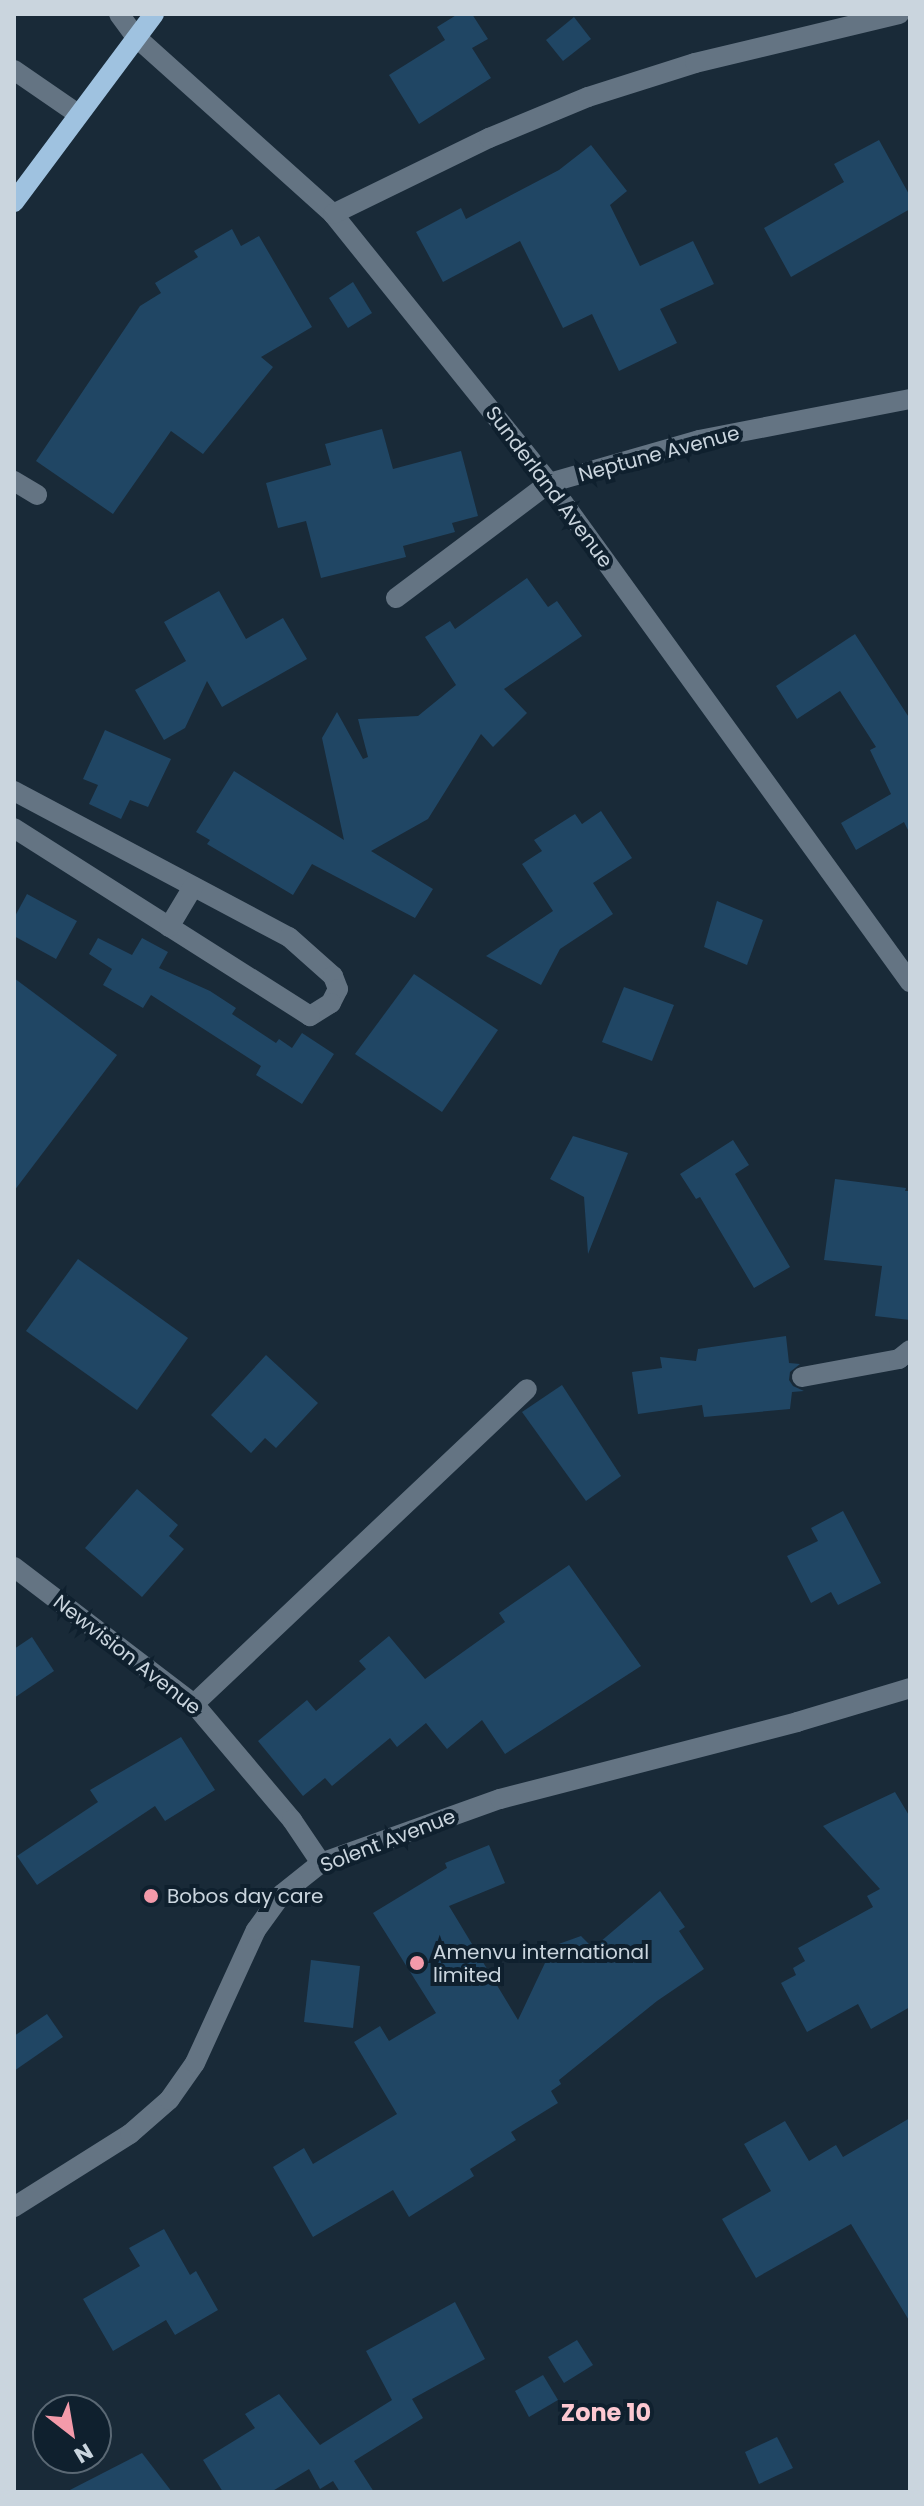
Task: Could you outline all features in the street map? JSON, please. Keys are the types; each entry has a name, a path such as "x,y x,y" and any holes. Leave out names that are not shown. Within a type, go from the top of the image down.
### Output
{"main road":[{"path":"14,202 154,14"}],"street":[{"name":"Sunderland Avenue","path":"119,14 136,37 333,214 549,483 910,982"},
{"path":"333,214 489,138 588,97 695,63 899,14"},
{"path":"14,70 78,114"},
{"name":"Neptune Avenue","path":"396,598 549,483 699,440 910,399"},
{"path":"14,481 37,495"},
{"path":"14,791 289,937 326,966 338,989 331,1003 310,1016 14,828"},
{"path":"169,927 193,887"},
{"path":"802,1377 899,1359 910,1350"},
{"path":"194,1704 527,1389"},
{"name":"Newvision Avenue","path":"14,1567 194,1704 292,1820 321,1863"},
{"name":"Solent Avenue","path":"14,2207 130,2134 169,2100 195,2063 256,1930 282,1894 321,1863 500,1799 797,1722 910,1688"}],"building":[{"path":"458,14 472,14 488,39 472,48 491,78 419,124 389,75 445,40 437,27"},
{"path":"574,17 591,39 563,61 546,40"},
{"path":"879,140 910,196 910,209 791,277 764,228 844,182 834,164"},
{"path":"591,145 627,191 610,205 640,266 693,241 714,284 660,309 677,343 619,371 592,314 563,328 520,241 443,282 416,232 461,208 466,219 559,170"},
{"path":"232,229 241,246 259,236 312,327 261,357 273,367 203,454 171,431 113,514 36,461 140,306 161,293 155,283 198,257 194,251"},
{"path":"353,282 372,313 348,328 329,298"},
{"path":"382,429 393,469 461,451 478,516 452,523 455,532 403,546 406,557 321,578 306,521 278,528 266,483 331,465 325,444"},
{"path":"527,578 548,607 557,601 582,636 504,689 527,713 493,747 481,734 428,819 371,851 433,889 415,918 312,864 293,895 207,844 210,840 196,832 234,771 344,840 322,738 337,712 363,759 368,757 358,719 418,716 456,685 425,637 450,621 455,629"},
{"path":"219,591 246,639 283,618 307,659 222,707 207,681 185,728 164,740 135,690 186,661 164,622"},
{"path":"855,634 910,719 910,834 904,822 856,850 841,823 891,794 870,750 876,747 840,691 797,719 776,686"},
{"path":"105,730 171,759 148,807 130,800 121,819 89,804 98,785 83,779"},
{"path":"601,811 632,858 593,883 613,914 560,949 541,985 486,956 553,911 522,864 542,851 534,840 575,814 582,824"},
{"path":"27,894 77,921 56,959 14,936 14,918"},
{"path":"717,901 763,920 747,965 704,947"},
{"path":"98,938 132,955 142,938 168,952 159,968 210,991 236,1008 232,1014 276,1043 279,1039 292,1048 302,1033 334,1054 302,1104 256,1075 261,1066 151,995 143,1008 103,985 112,969 89,954"},
{"path":"414,974 498,1030 442,1112 355,1054"},
{"path":"14,978 117,1055 14,1191"},
{"path":"624,987 674,1005 652,1061 602,1042"},
{"path":"573,1136 628,1153 588,1254 584,1197 550,1179"},
{"path":"733,1140 749,1165 735,1174 790,1267 754,1288 700,1197 696,1199 680,1174"},
{"path":"835,1179 910,1191 910,1320 875,1316 882,1266 824,1260"},
{"path":"78,1259 188,1338 137,1410 26,1331"},
{"path":"786,1336 789,1363 800,1364 790,1372 789,1380 793,1386 804,1391 792,1392 790,1409 704,1417 702,1405 638,1414 632,1372 662,1368 660,1357 696,1361 698,1349"},
{"path":"266,1355 318,1403 276,1448 265,1438 251,1453 211,1415"},
{"path":"562,1385 621,1476 586,1501 522,1412"},
{"path":"137,1489 178,1525 169,1536 184,1549 142,1597 85,1548"},
{"path":"843,1511 881,1583 838,1605 831,1592 811,1603 787,1556 818,1541 811,1528"},
{"path":"569,1565 641,1666 505,1754 482,1720 447,1749 426,1723 397,1747 390,1738 332,1786 325,1778 303,1796 258,1741 307,1700 316,1711 366,1669 359,1661 389,1636 425,1679 505,1622 499,1613"},
{"path":"32,1637 54,1671 14,1698 14,1649"},
{"path":"181,1737 215,1790 165,1821 155,1806 37,1885 17,1856 98,1802 90,1790"},
{"path":"895,1792 910,1817 910,2007 871,2029 858,2004 807,2032 781,1983 796,1975 793,1968 805,1961 798,1948 873,1907 867,1896 880,1889 823,1826"},
{"path":"489,1845 505,1883 449,1906 518,2020 553,1946 581,1936 593,1948 660,1891 685,1927 679,1931 704,1969 657,2001 559,2080 561,2084 551,2091 558,2103 511,2132 516,2140 470,2169 474,2176 409,2217 393,2190 313,2237 273,2167 304,2148 313,2164 397,2114 354,2042 380,2026 389,2041 436,2013 373,1913 447,1868 445,1863"},
{"path":"311,1960 360,1966 353,2028 304,2022"},
{"path":"47,2014 63,2037 14,2071 14,2036"},
{"path":"910,2118 910,2322 851,2224 756,2278 722,2219 771,2191 744,2144 785,2121 809,2161 836,2145 843,2157"},
{"path":"164,2229 190,2275 196,2271 218,2310 175,2335 166,2320 113,2351 83,2299 140,2266 129,2248"},
{"path":"455,2302 485,2359 412,2399 423,2418 354,2461 374,2492 340,2492 333,2481 320,2489 309,2469 271,2492 223,2492 203,2460 255,2428 245,2414 279,2394 320,2445 392,2400 366,2351"},
{"path":"577,2340 593,2365 564,2383 548,2357"},
{"path":"543,2375 558,2400 529,2417 515,2391"},
{"path":"777,2437 793,2468 759,2484 745,2452"},
{"path":"142,2453 172,2492 66,2492 101,2474 112,2474 112,2468"}],"place":[{"name":"Bobos day care","path":"151,1896"},
{"name":"Amenvu international limited","path":"417,1963"}],"district":[{"name":"Zone 10","path":"606,2413"}]}
